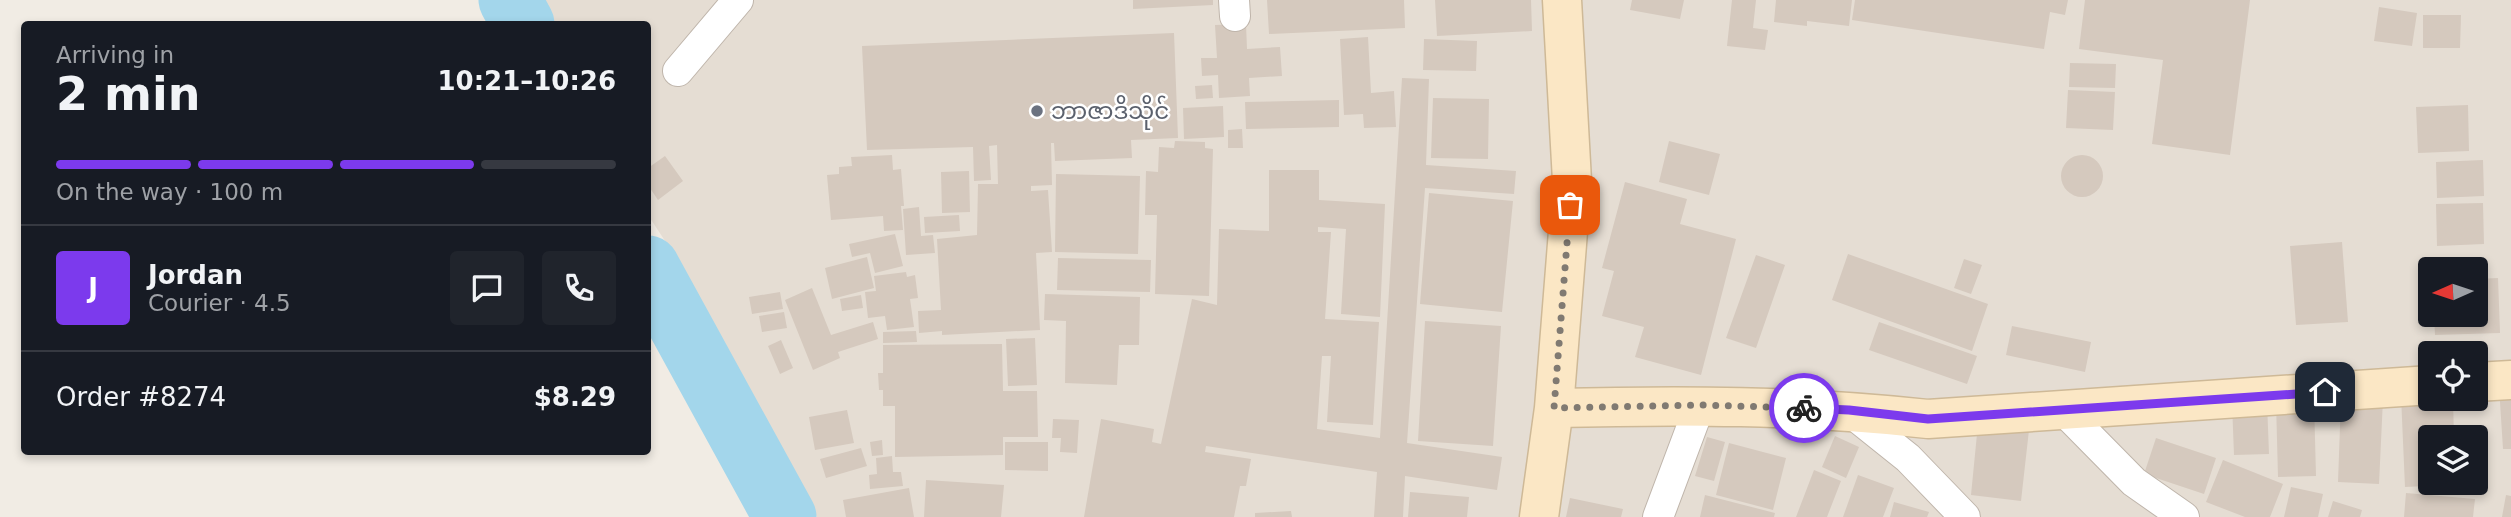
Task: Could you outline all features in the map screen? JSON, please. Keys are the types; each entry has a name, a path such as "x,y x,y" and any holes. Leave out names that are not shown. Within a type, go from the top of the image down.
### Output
{"street":[{"path":"678,71 738,0"},
{"path":"1539,517 1554,408 1572,181 1562,0"},
{"path":"2488,381 2511,380"},
{"path":"1554,408 1700,405 1849,410 1928,419 2418,386"},
{"path":"1658,517 1700,405"},
{"path":"2062,409 2134,482 2184,517"},
{"path":"1849,410 1908,458 1965,517"}],"shaded area":[{"path":"504,0 2511,0 2511,517 817,517 669,247 651,220 651,21 515,21 506,9"}],"building":[{"path":"1133,0 1213,0 1213,5 1133,9"},
{"path":"1267,0 1404,0 1405,28 1269,34"},
{"path":"1435,0 1531,0 1532,31 1437,36"},
{"path":"1632,0 1684,0 1680,19 1630,10"},
{"path":"1732,0 1756,0 1753,28 1768,30 1765,50 1727,46"},
{"path":"1776,0 1852,0 1849,26 1807,21 1807,26 1774,22"},
{"path":"1855,0 2068,0 2065,15 2050,12 2044,49 1852,20"},
{"path":"2085,0 2250,0 2230,155 2152,144 2163,60 2079,49"},
{"path":"2379,7 2417,13 2412,46 2374,41"},
{"path":"2423,15 2461,15 2460,48 2423,48"},
{"path":"1246,24 1247,49 1280,47 1282,76 1249,78 1250,96 1219,98 1218,75 1202,76 1201,58 1217,58 1215,25"},
{"path":"1174,33 1178,138 1131,140 1132,158 1055,161 1054,143 1051,143 1052,185 1031,186 1031,191 1048,190 1052,252 1036,253 1040,330 942,335 942,331 919,333 918,311 941,310 937,239 977,235 978,184 998,184 997,145 989,146 991,180 974,181 973,147 867,150 862,46"},
{"path":"1368,37 1371,93 1394,91 1396,127 1364,128 1363,114 1344,115 1340,39"},
{"path":"1424,39 1477,41 1476,71 1423,70"},
{"path":"2070,63 2116,64 2115,88 2069,87"},
{"path":"1402,78 1429,79 1426,165 1516,171 1514,194 1425,188 1407,443 1502,457 1497,490 1405,476 1403,517 1374,517 1377,472 1206,446 1205,452 1251,459 1246,486 1240,486 1234,517 1084,517 1101,419 1154,429 1152,442 1161,444 1192,299 1217,305 1219,229 1269,231 1269,170 1319,170 1319,200 1385,204 1380,317 1341,314 1346,229 1318,227 1318,232 1331,232 1325,319 1379,322 1373,425 1327,422 1331,356 1322,356 1317,429 1380,438"},
{"path":"1212,85 1213,98 1196,99 1195,86"},
{"path":"2068,90 2115,92 2113,130 2066,128"},
{"path":"1433,98 1489,99 1488,159 1431,158"},
{"path":"1339,100 1339,127 1246,129 1245,102"},
{"path":"2468,105 2469,151 2418,153 2416,107"},
{"path":"1223,106 1224,137 1184,139 1183,108"},
{"path":"1242,129 1243,148 1228,148 1228,130"},
{"path":"1175,141 1205,142 1205,148 1213,149 1209,296 1155,294 1157,215 1145,215 1146,171 1158,172 1159,147 1174,148"},
{"path":"1669,141 1720,154 1709,195 1659,182"},
{"path":"892,155 893,170 901,169 903,230 884,231 883,216 831,220 827,175 839,174 839,167 852,166 851,157"},
{"path":"2082,155 2097,161 2103,176 2097,191 2082,197 2067,191 2061,176 2067,161"},
{"path":"665,156 683,181 658,200 651,190 651,166"},
{"path":"2483,160 2484,196 2437,198 2436,162"},
{"path":"969,171 970,212 942,213 941,172"},
{"path":"1056,174 1140,176 1138,254 1055,252"},
{"path":"1625,182 1687,199 1680,224 1736,239 1701,375 1635,357 1644,327 1602,316 1614,271 1602,268"},
{"path":"1429,193 1513,201 1502,312 1420,304"},
{"path":"2483,203 2484,244 2437,246 2436,204"},
{"path":"919,207 921,236 933,235 935,253 906,255 903,209"},
{"path":"959,215 960,231 925,233 924,217"},
{"path":"895,234 903,266 875,273 870,253 852,257 849,244"},
{"path":"2342,242 2348,322 2296,325 2290,246"},
{"path":"1848,254 1988,304 1972,351 1832,300"},
{"path":"1756,255 1785,265 1756,348 1726,338"},
{"path":"867,257 874,288 832,299 825,268"},
{"path":"1058,258 1151,260 1150,292 1057,290"},
{"path":"1964,259 1982,265 1971,294 1954,288"},
{"path":"906,272 907,277 915,275 918,298 910,299 914,327 887,330 885,316 868,318 865,292 876,291 874,276"},
{"path":"2488,278 2498,278 2500,333 2435,335 2435,327 2488,327"},
{"path":"812,288 831,335 873,322 878,339 838,352 840,358 813,370 785,300"},
{"path":"780,292 783,309 752,314 749,297"},
{"path":"1045,294 1140,297 1139,345 1119,345 1117,385 1065,383 1066,321 1044,320"},
{"path":"861,295 863,308 842,311 840,299"},
{"path":"784,312 787,328 762,332 759,316"},
{"path":"1425,321 1501,326 1493,446 1418,441"},
{"path":"1879,322 1977,356 1967,384 1869,350"},
{"path":"2012,326 2091,342 2085,372 2006,355"},
{"path":"916,331 917,342 883,343 883,332"},
{"path":"1035,338 1037,385 1008,386 1006,339"},
{"path":"781,340 793,368 780,374 768,346"},
{"path":"1002,344 1003,391 1037,391 1038,437 1003,437 1003,455 895,457 895,406 883,406 883,390 879,390 878,373 883,373 883,345"},
{"path":"2499,386 2511,386 2511,449 2503,449"},
{"path":"2401,396 2418,397 2418,411 2453,411 2454,425 2418,425 2418,486 2405,487"},
{"path":"2341,398 2383,399 2379,484 2338,482"},
{"path":"2314,401 2316,476 2278,477 2276,402"},
{"path":"2267,402 2269,454 2234,455 2232,403"},
{"path":"847,410 854,443 815,450 809,417"},
{"path":"1053,419 1079,420 1077,453 1060,452 1061,438 1052,438"},
{"path":"1978,424 2029,430 2021,501 1971,495"},
{"path":"1835,436 1859,447 1846,478 1822,467"},
{"path":"1707,437 1725,442 1714,481 1695,476"},
{"path":"2156,438 2216,458 2204,494 2144,474"},
{"path":"882,440 883,455 872,456 870,442"},
{"path":"1005,442 1048,442 1048,471 1005,470"},
{"path":"1729,443 1786,458 1773,510 1716,495"},
{"path":"861,448 867,466 826,478 820,459"},
{"path":"892,456 893,472 901,472 903,486 870,489 869,475 877,474 876,458"},
{"path":"2223,460 2283,484 2270,517 2245,517 2206,502"},
{"path":"1814,470 1841,481 1827,517 1796,517"},
{"path":"1858,475 1894,488 1883,517 1843,517"},
{"path":"926,480 1004,485 1001,517 924,517"},
{"path":"2291,487 2323,494 2318,517 2284,517"},
{"path":"909,488 914,517 846,517 843,500"},
{"path":"1410,492 1469,497 1467,517 1408,517"},
{"path":"2406,493 2475,499 2473,517 2404,517"},
{"path":"1705,495 1775,513 1774,517 1700,517"},
{"path":"2506,495 2511,496 2511,517 2502,517"},
{"path":"1570,498 1623,509 1621,517 1566,517"},
{"path":"2333,501 2362,510 2360,517 2328,517"},
{"path":"1894,502 1929,512 1927,517 1890,517"},
{"path":"1291,511 1292,517 1255,517 1255,513"}],"waterway":[{"path":"510,0 521,21"},
{"path":"651,272 785,517"}],"way so far":[{"path":"1570,205 1554,408 1700,405 1804,408"}],"place":[{"name":"ဘာဇာဒိသိုင်","path":"1037,111"}],"route":[{"path":"1804,408 1928,419 2325,392"}]}
